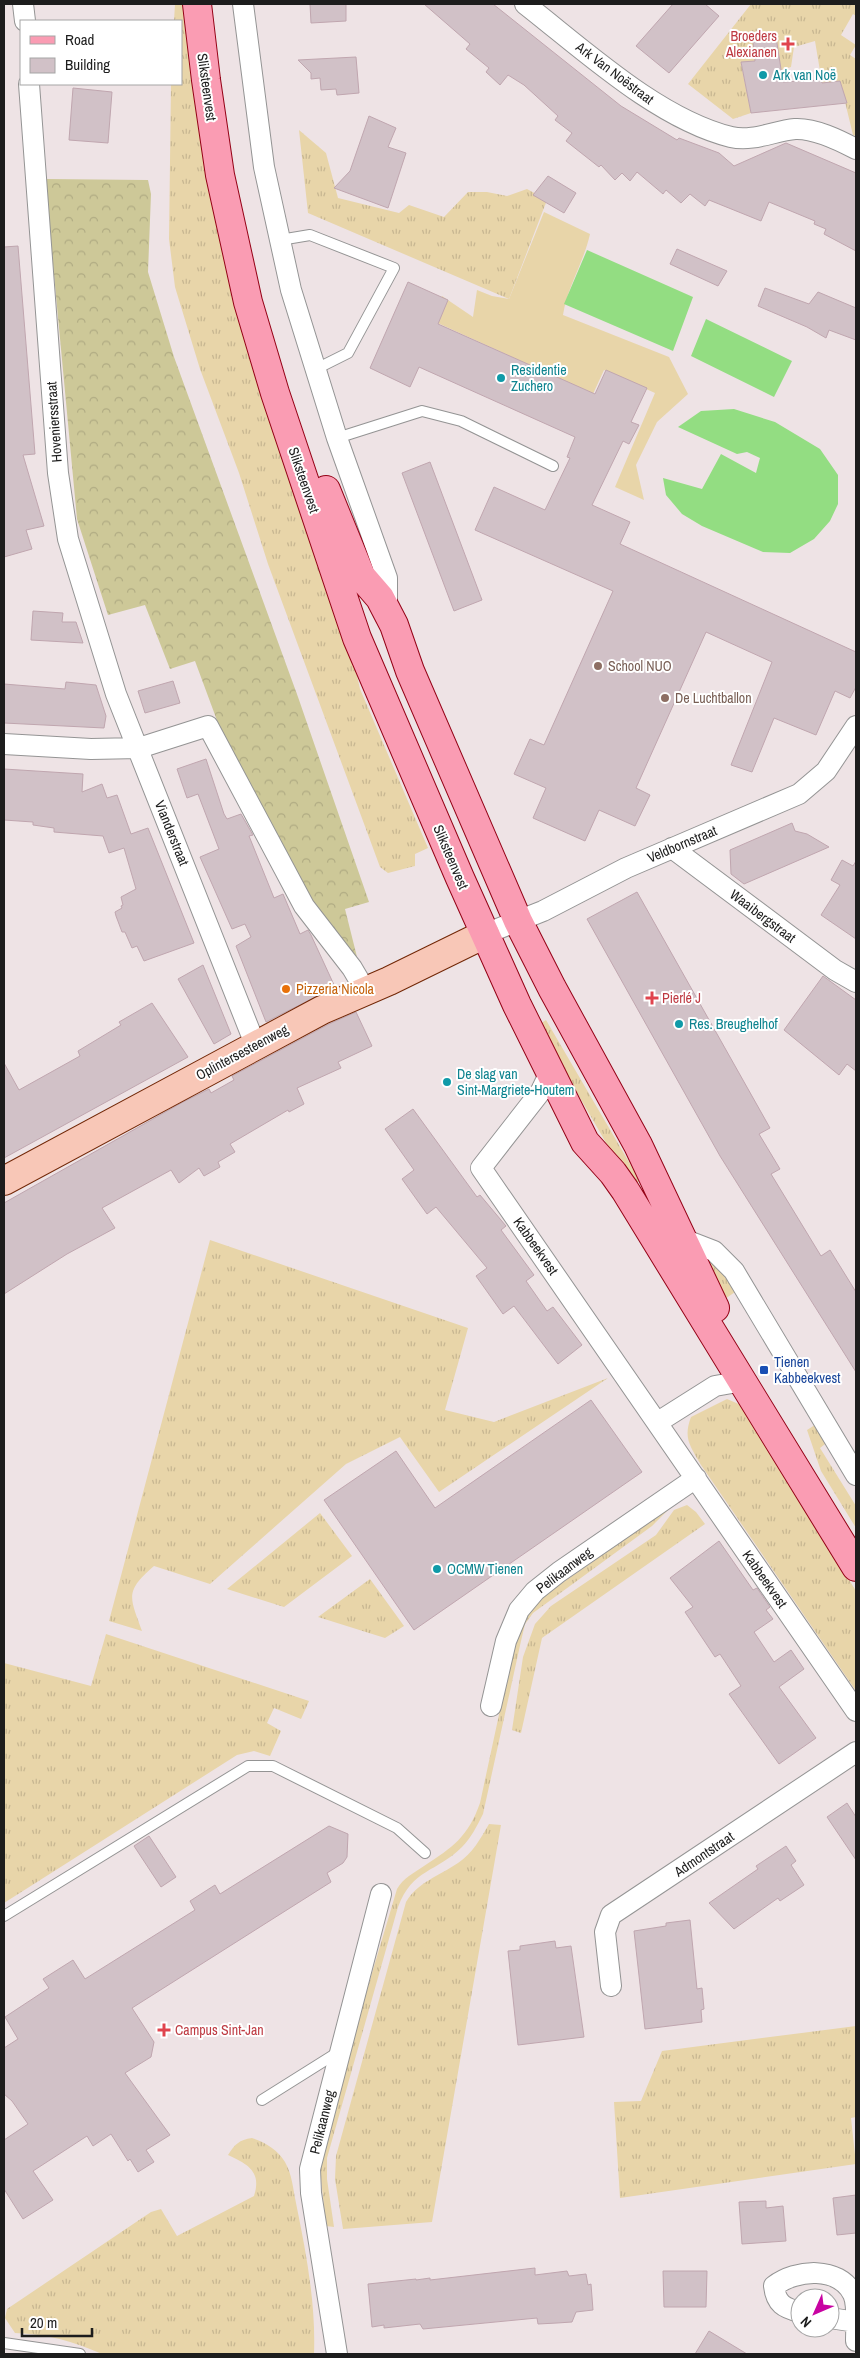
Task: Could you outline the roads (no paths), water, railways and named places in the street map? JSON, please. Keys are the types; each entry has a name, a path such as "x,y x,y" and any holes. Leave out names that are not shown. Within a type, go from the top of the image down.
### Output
{"main road":[{"name":"Sliksteenvest","path":"197,4 220,174 248,302 273,385 358,638 485,934"},
{"name":"Sliksteenvest","path":"212,4 221,88 237,186 272,333 307,440 361,576 380,598 387,610 410,671 518,921"},
{"path":"518,921 552,988 638,1145 716,1310 856,1542"},
{"path":"485,934 585,1142 613,1173 625,1190 856,1566"}],"street":[{"path":"24,4 25,20"},
{"name":"Sliksteenvest","path":"243,4 264,167 291,290 336,438 387,578 387,610"},
{"name":"Ark Van Noëstraat","path":"525,4 649,100 701,126 739,139 796,129 807,130 856,149"},
{"name":"Hoveniersstraat","path":"29,85 58,473 68,539 116,694 139,748"},
{"path":"4,744 92,749 139,748 208,726 304,906 352,968 365,990"},
{"name":"Veldbornstraat","path":"485,934 543,911 626,868 799,794 826,771 856,726"},
{"name":"Vianderstraat","path":"139,748 255,1044"},
{"name":"Waaibergstraat","path":"672,848 835,970 856,982"},
{"name":"Oplintersesteenweg","path":"4,1181 255,1044 485,934"},
{"name":"Kabbeekvest","path":"550,1072 541,1091 482,1168 856,1711"},
{"path":"683,1239 714,1251 734,1271 856,1475"},
{"path":"658,1422 714,1386 743,1381"},
{"name":"Pelikaanweg","path":"491,1706 506,1641 519,1610 534,1591 696,1478"},
{"name":"Admontstraat","path":"611,1986 604,1932 611,1915 856,1752"},
{"name":"Pelikaanweg","path":"336,2354 311,2193 310,2169 381,1894"},
{"path":"790,2310 783,2308 775,2297 774,2286 786,2277 822,2273 836,2277 846,2284 855,2296 856,2341"},
{"path":"840,2320 856,2322"}],"lane":[{"path":"280,240 310,235 394,268 348,353 314,370"},
{"path":"336,438 422,411 461,421 553,466"},
{"path":"4,1916 248,1766 273,1766 397,1828 425,1853"},
{"path":"262,2100 340,2051"},
{"path":"4,2343 80,2354"}],"place":[{"name":"Broeders Alexianen","path":"788,44"},
{"name":"Ark van Noë","path":"763,75"},
{"name":"Residentie Zuchero","path":"501,378"},
{"name":"School NUO","path":"598,666"},
{"name":"De Luchtballon","path":"665,698"},
{"name":"Pizzeria Nicola","path":"286,989"},
{"name":"Pierlé J","path":"652,998"},
{"name":"Res. Breughelhof","path":"679,1024"},
{"name":"De slag van Sint-Margriete-Houtem","path":"447,1082"},
{"name":"Tienen Kabbeekvest","path":"764,1370"},
{"name":"OCMW Tienen","path":"437,1569"},
{"name":"Campus Sint-Jan","path":"164,2030"}]}
